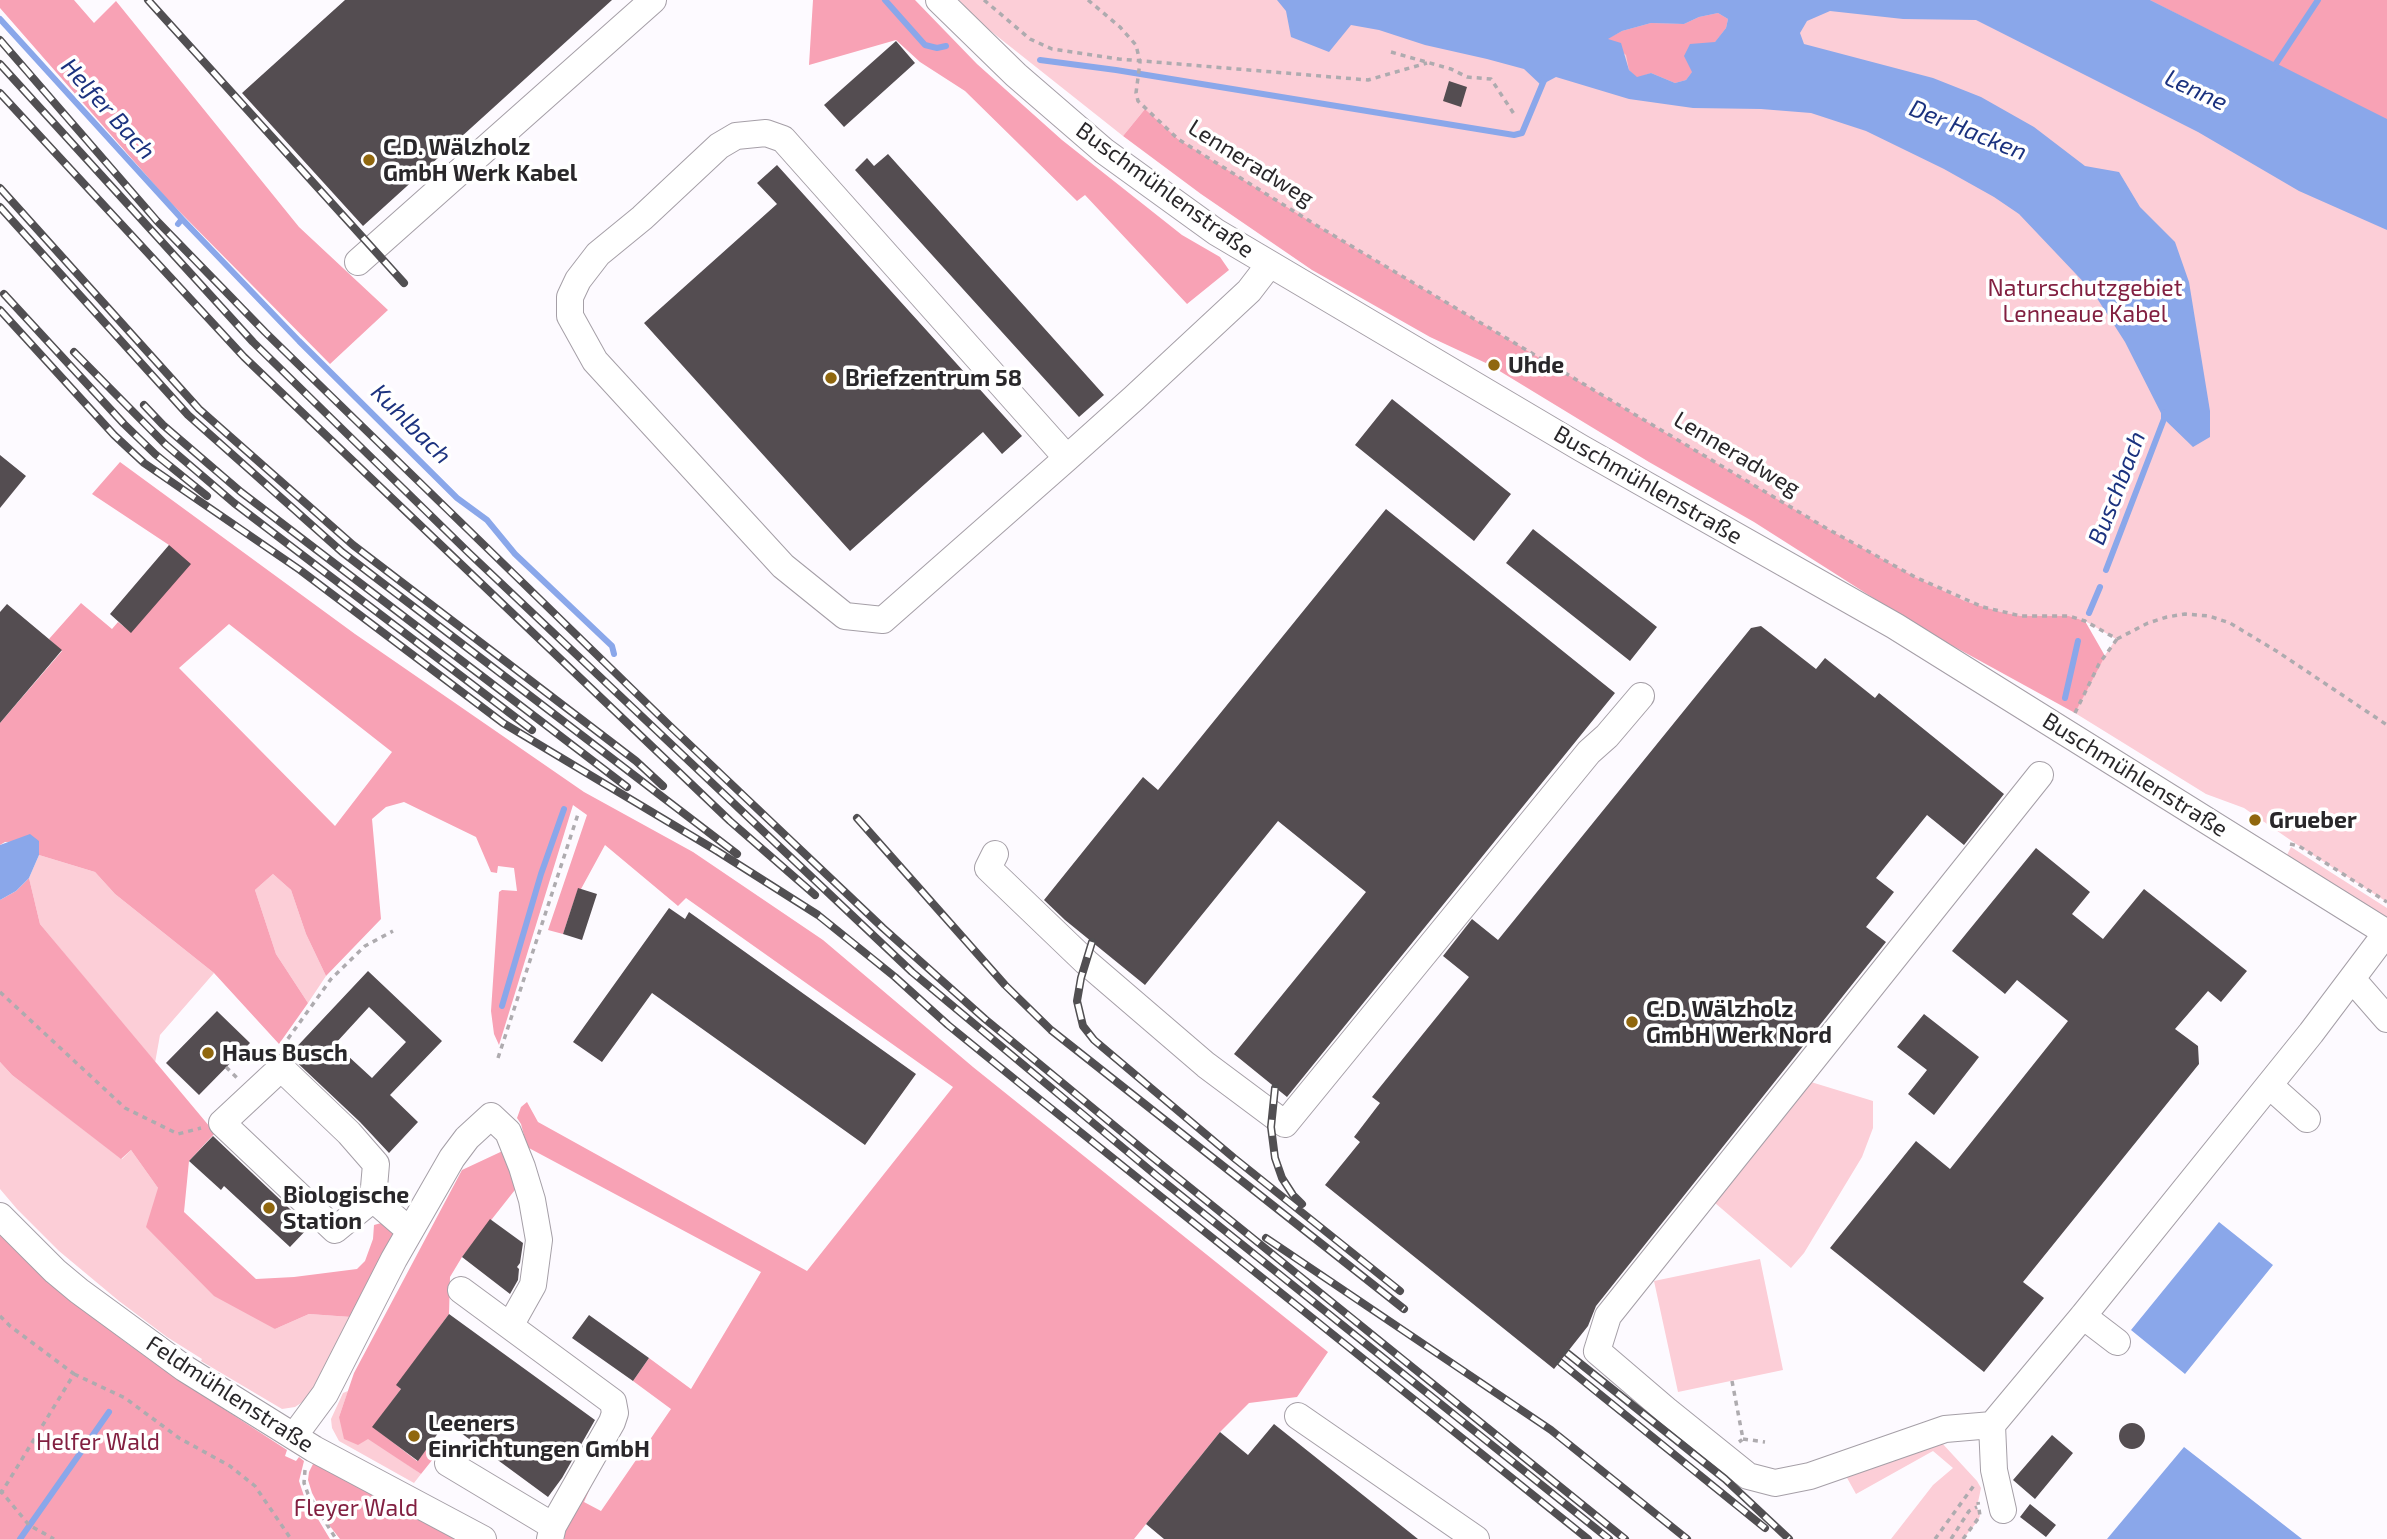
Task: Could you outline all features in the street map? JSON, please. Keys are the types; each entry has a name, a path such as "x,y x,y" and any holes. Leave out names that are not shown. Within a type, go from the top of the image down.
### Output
{"street":[{"path":"358,262 653,0"},
{"name":"Buschmühlenstraße","path":"939,0 1016,75 1104,151 1216,232 1581,448 1895,626 2387,932 2353,980 2269,1085 2083,1316 1992,1424"},
{"path":"1067,458 783,139 766,133 736,136 719,146 642,218 598,254 578,280 570,297 570,316 595,361 783,566 845,616 883,620 1067,458 1249,292 1269,265"},
{"path":"995,854 988,868 1086,962 1206,1065 1285,1124 1589,752 1607,736 1641,696"},
{"path":"2003,1510 1994,1470 1992,1424 1945,1429 1810,1476 1775,1483 1748,1476 1733,1448 1597,1350 1608,1316 2040,775"},
{"path":"2353,980 2387,1019"},
{"path":"281,1068 349,1133 376,1164 373,1199 335,1230 222,1124 281,1068"},
{"path":"2269,1085 2307,1119"},
{"path":"304,1443 325,1394 410,1231 452,1158 467,1138 491,1116 508,1132 522,1167 532,1200 539,1240 533,1285 510,1326"},
{"path":"373,1199 410,1231"},
{"name":"Feldmühlenstraße","path":"0,1216 47,1264 79,1291 184,1368 304,1443 483,1539"},
{"path":"448,1463 552,1532 615,1413 613,1402 461,1290"},
{"path":"2083,1316 2117,1342"},
{"path":"1298,1416 1476,1539"}],"path":[{"path":"984,0 1030,39 1052,49 1140,62 1368,80 1427,63"},
{"path":"1088,0 1120,27 1136,45 1140,62"},
{"path":"1391,52 1451,69 1467,77 1491,79 1516,117"},
{"name":"Lenneradweg","path":"1140,62 1136,93 1138,102 1178,139 1328,232 1826,528 1915,576 1983,607 2021,616 2069,616 2085,621 2116,639"},
{"path":"2066,732 2094,675 2116,639 2148,623 2185,614 2209,616 2230,623 2387,724"},
{"path":"498,1058 579,811"},
{"path":"279,1051 331,979 365,946 393,931"},
{"path":"0,992 125,1108 178,1134 222,1124"},
{"path":"0,1316 74,1374 125,1398 178,1438 230,1466 255,1486 291,1539"},
{"path":"54,1539 29,1525 0,1493 74,1374"},
{"path":"1732,1381 1733,1448 1765,1442"},
{"path":"304,1443 304,1483 320,1516 336,1539"},
{"path":"1935,1539 1977,1480"},
{"path":"1951,1539 1969,1511 1977,1507"},
{"path":"1963,1539 1977,1522"}],"green space":[{"path":"0,0 74,0 94,23 116,1 299,227 388,310 330,364 167,199 0,8"},
{"path":"813,0 915,0 977,64 1062,140 1182,235 1220,257 1229,270 1187,304 1085,195 1077,201 965,91 920,62 896,40 809,65"},
{"name":"Naturschutzgebiet Lenneaue Kabel","path":"959,0 2346,0 2387,49 2387,902 2244,808 2206,794 2075,713 2099,664 2116,639 2085,621 2069,616 2021,616 1965,601 1826,528 1316,225 1178,139 1145,109 1123,136 978,21"},
{"path":"2150,0 2387,0 2387,120 2191,21"},
{"path":"1718,13 1728,19 1726,28 1686,80 1675,83 1651,73 1637,78 1629,70 1626,55 1607,39 1622,31 1651,23 1684,24"},
{"path":"1145,109 1178,139 1316,225 1826,528 1915,577 1965,601 2001,612 2021,616 2069,616 2085,621 2105,656 2075,713 1922,629 1754,522 1488,364 1430,337 1312,270 1201,194 1123,136"},
{"path":"120,462 355,634 584,792 693,852 823,940 973,1067 1328,1352 1297,1397 1249,1403 1220,1432 1134,1539 564,1539 569,1514 591,1486 584,1502 601,1511 671,1409 633,1381 649,1358 691,1389 761,1272 527,1147 517,1118 521,1107 527,1102 538,1122 807,1271 953,1087 686,898 678,906 605,845 581,889 578,889 563,934 548,930 587,815 573,805 499,1045 494,1034 491,1011 499,892 517,891 514,868 498,866 497,873 491,872 476,837 404,802 386,807 372,819 381,919 326,976 306,934 291,890 273,874 255,890 276,954 308,1003 279,1044 214,973 115,894 95,872 39,855 38,841 5,842 0,845 0,723 62,651 49,639 81,603 112,629 118,622 131,632 169,545 92,494","holes":["229,624 392,752 335,826 179,668"]},
{"path":"2291,847 2387,908 2387,919 2287,855"},
{"path":"39,855 95,872 115,894 214,973 160,1035 155,1063 40,924 29,878"},
{"path":"273,874 291,890 306,934 326,976 308,1003 276,954 255,890"},
{"path":"29,878 40,924 215,1133 189,1161 184,1212 256,1279 357,1269 365,1261 373,1239 374,1225 385,1222 394,1235 351,1317 309,1314 275,1329 214,1296 146,1227 158,1188 131,1150 121,1159 12,1075 0,1062 0,900 16,891"},
{"path":"0,1062 12,1075 122,1159 131,1150 158,1188 275,1329 309,1314 351,1317 307,1399 295,1407 282,1409 201,1361 202,1359 119,1301 59,1251 17,1209 0,1189"},
{"path":"1811,1082 1873,1101 1873,1128 1862,1157 1804,1253 1791,1268 1715,1203"},
{"path":"509,1148 522,1181 462,1257 450,1277 449,1314 397,1385 401,1389 373,1427 417,1461 428,1447 437,1454 421,1474 368,1439 358,1445 344,1439 339,1417 354,1373 462,1170"},
{"name":"Helfer Wald","path":"0,1232 79,1305 124,1341 287,1450 285,1456 296,1461 299,1457 304,1461 299,1481 304,1496 330,1539 0,1539"},
{"path":"1760,1259 1783,1370 1678,1392 1654,1281"},
{"path":"348,1391 339,1417 421,1474 414,1483 339,1441 332,1428 331,1419 343,1393"},
{"path":"1941,1442 1981,1488 1977,1507 1980,1516 1977,1522 1963,1539 1891,1539 1933,1485 1953,1468 1933,1451 1856,1494 1846,1476"},
{"name":"Fleyer Wald","path":"319,1452 483,1539 340,1539 329,1525 308,1480"}],"water":[{"path":"1277,0 2150,0 2387,119 2387,230 2299,191 2198,132 1976,20 1903,19 1830,11 1807,21 1800,33 1804,44 1933,78 1981,97 2034,127 2085,166 2119,172 2140,207 2175,242 2189,282 2210,411 2210,437 2193,447 2164,419 2125,342 2093,292 2019,214 1944,169 1866,131 1811,113 1693,108 1629,99 1556,77 1541,85 1524,69 1351,25 1329,52 1291,37 1286,11","holes":["1718,13 1728,19 1726,28 1715,42 1690,44 1684,56 1692,72 1686,80 1675,83 1651,73 1637,77 1629,70 1621,43 1608,39 1622,31 1651,23 1684,24"]},
{"path":"30,834 39,841 39,855 29,878 16,891 0,900 0,845"},
{"path":"2219,1222 2273,1265 2185,1374 2131,1330"},
{"path":"2184,1447 2302,1539 2107,1539"}],"building":[{"name":"C.D. Wälzholz GmbH Werk Kabel","path":"345,0 612,0 363,226 242,93"},
{"path":"896,41 915,63 844,127 824,105"},
{"path":"1449,81 1467,87 1461,107 1443,101"},
{"path":"888,154 1104,395 1079,417 855,170 867,158 874,166"},
{"name":"Briefzentrum 58","path":"777,165 1022,436 1002,454 983,432 850,551 644,323 777,204 757,183"},
{"path":"1392,399 1511,494 1474,541 1355,445"},
{"path":"0,455 26,476 0,508"},
{"path":"1386,509 1615,693 1287,1097 1234,1054 1366,892 1278,821 1145,985 1044,900 1143,777 1158,790"},
{"path":"1533,529 1657,627 1630,661 1506,563"},
{"path":"169,545 191,564 131,633 110,614"},
{"path":"7,604 62,650 0,723 0,612"},
{"name":"C.D. Wälzholz GmbH Werk Nord","path":"1761,626 1816,669 1825,658 1875,698 1879,693 2004,794 1964,845 1927,815 1876,878 1894,892 1866,927 1886,942 1596,1306 1588,1326 1554,1369 1325,1185 1360,1142 1354,1137 1380,1103 1372,1097 1469,977 1443,956 1472,919 1498,940 1751,628"},
{"path":"2036,848 2090,892 2072,914 2103,939 2144,889 2247,971 2221,1002 2208,991 2175,1029 2198,1046 2199,1064 2023,1282 2044,1298 1984,1372 1830,1248 1916,1141 1950,1169 2068,1021 2017,980 2005,994 1952,951"},
{"path":"578,888 597,894 582,940 563,934"},
{"path":"669,908 685,919 689,912 916,1074 865,1145 652,993 602,1062 573,1042"},
{"path":"368,971 442,1041 390,1095 418,1122 389,1153 289,1055","holes":["369,1007 406,1042 372,1078 335,1044"]},
{"name":"Haus Busch","path":"217,1011 250,1043 199,1095 166,1063"},
{"path":"1924,1014 1979,1057 1934,1115 1908,1094 1927,1070 1897,1047"},
{"name":"Biologische Station","path":"213,1136 309,1227 290,1247 224,1186 221,1190 189,1161"},
{"path":"490,1219 523,1243 517,1267 518,1280 510,1294 462,1257"},
{"path":"449,1314 595,1420 548,1497 446,1422 418,1461 372,1427 401,1389 396,1385"},
{"path":"589,1315 649,1358 633,1381 572,1338"},
{"path":"2132,1423 2141,1427 2145,1436 2141,1445 2132,1449 2123,1445 2119,1436 2123,1427"},
{"path":"1274,1424 1418,1539 1164,1539 1146,1524 1220,1432 1248,1455"},
{"path":"2052,1435 2073,1453 2035,1499 2013,1480"},
{"path":"2030,1504 2056,1525 2046,1537 2020,1517"}],"waterway":[{"path":"885,0 925,45 937,48 946,46"},
{"path":"2273,68 2318,0"},
{"name":"Helfer Bach","path":"0,19 182,219 178,224"},
{"path":"1040,60 1514,135 1522,133 1545,78"},
{"name":"Kuhlbach","path":"182,219 299,341 457,498 487,520 515,554 612,646 614,654"},
{"name":"Buschbach","path":"2106,570 2164,419 2164,412"},
{"name":"Buschbach","path":"2089,613 2100,587"},
{"name":"Buschbach","path":"2065,698 2078,641"},
{"name":"Kuhlbach","path":"502,1006 541,874 564,809"},
{"name":"Kuhlbach","path":"20,1539 109,1412"}],"railway":[{"path":"148,0 404,283"},
{"path":"0,40 157,221 265,332 669,725 883,928 985,1019 1151,1156 1625,1539"},
{"path":"0,64 253,342 469,553 912,972 1158,1177 1609,1539"},
{"path":"0,93 244,357 730,821 815,895"},
{"path":"0,188 199,409 353,545 636,761 663,786"},
{"path":"0,207 188,415 342,552 737,854"},
{"path":"4,294 124,424 155,454 207,496"},
{"path":"0,310 114,435 144,463 300,570 503,723 818,915 1028,1090 1588,1539"},
{"path":"74,352 165,444 234,503 532,730"},
{"path":"144,405 163,425 241,492 627,787"},
{"path":"857,818 1005,985 1051,1030 1404,1309"},
{"path":"1092,942 1077,1001 1083,1026 1094,1040 1234,1158 1400,1291"},
{"path":"1275,1088 1271,1127 1275,1158 1282,1178 1302,1204"},
{"path":"1266,1238 1551,1430 1687,1539"},
{"path":"1567,1353 1725,1479 1789,1539"},
{"path":"1560,1362 1765,1528"}],"place":[{"name":"C.D. Wälzholz GmbH Werk Kabel","path":"369,160"},
{"name":"Uhde","path":"1494,365"},
{"name":"Briefzentrum 58","path":"831,378"},
{"name":"Grueber","path":"2255,820"},
{"name":"C.D. Wälzholz GmbH Werk Nord","path":"1632,1022"},
{"name":"Haus Busch","path":"208,1053"},
{"name":"Biologische Station","path":"269,1208"},
{"name":"Leeners Einrichtungen GmbH","path":"414,1436"}],"water label":[{"name":"Lenne","path":"2196,90"},
{"name":"Der Hacken","path":"1968,130"}]}
